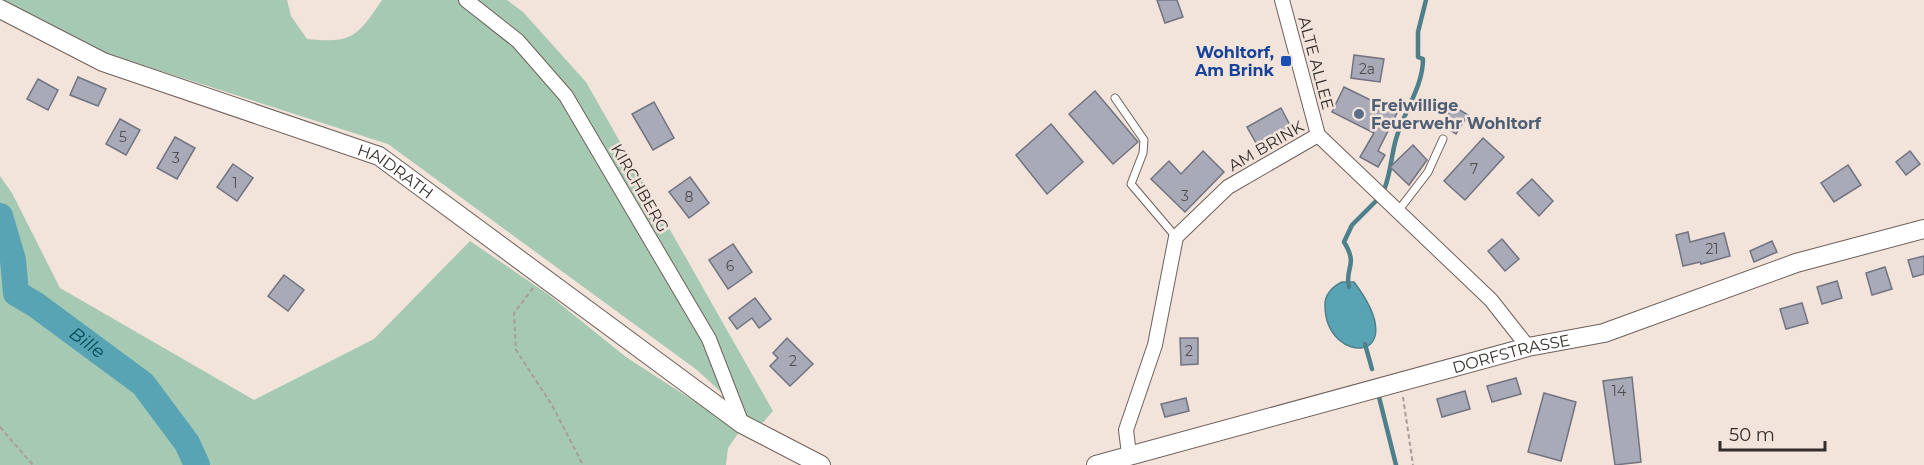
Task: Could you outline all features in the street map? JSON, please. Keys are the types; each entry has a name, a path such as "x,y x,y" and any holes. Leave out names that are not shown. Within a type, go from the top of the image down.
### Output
{"street":[{"name":"KIRCHBERG","path":"466,0 518,41 566,96 709,339 742,424"},
{"name":"ALTE ALLEE","path":"1282,0 1318,135"},
{"name":"HAIDRATH","path":"0,9 103,62 379,156 742,424"},
{"name":"AM BRINK","path":"1176,237 1228,188 1318,135 1491,300 1528,347"},
{"name":"DORFSTRASSE","path":"1096,465 1129,454 1401,384 1528,347 1604,333 1796,263 1924,229"},
{"path":"1129,454 1126,430 1155,345 1176,237"},
{"path":"742,424 821,465"}],"lane":[{"path":"1115,98 1144,140 1143,153 1131,184 1176,237"},
{"path":"1398,211 1428,172 1443,139"}],"path":[{"path":"543,275 514,313 516,350 552,405 583,465"},
{"path":"1401,384 1410,432 1413,465"},
{"path":"0,428 33,465"}],"green space":[{"path":"2,0 287,0 291,16 307,39 334,40 352,35 360,29 382,0 507,0 523,12 586,82 773,411 759,427 697,370 388,144 108,54"},
{"path":"0,176 12,193 60,288 254,400 374,339 470,241 549,295 626,357 740,431 728,448 726,465 0,465"}],"water":[{"path":"1342,282 1354,282 1371,309 1376,329 1372,342 1363,348 1351,347 1339,340 1329,326 1325,306 1326,298 1332,288"}],"building":[{"path":"1157,0 1177,0 1183,17 1165,23"},
{"path":"1354,55 1384,59 1380,82 1351,78"},
{"path":"78,77 106,89 98,106 70,95"},
{"path":"38,79 58,90 48,110 27,99"},
{"path":"1344,87 1397,113 1378,151 1385,155 1378,167 1360,157 1374,133 1332,112"},
{"path":"1095,91 1138,142 1113,164 1069,114"},
{"path":"654,102 674,138 653,150 632,114"},
{"path":"1453,106 1468,115 1456,134 1441,124"},
{"path":"1281,108 1293,131 1260,150 1247,127"},
{"path":"120,119 140,130 126,155 106,144"},
{"path":"1051,124 1083,162 1047,194 1016,155"},
{"path":"175,137 195,148 177,179 157,168"},
{"path":"1483,138 1504,157 1465,200 1444,181"},
{"path":"1413,145 1427,160 1409,185 1390,167"},
{"path":"1203,151 1224,172 1185,212 1151,179 1169,161 1181,174"},
{"path":"1910,151 1920,164 1906,175 1896,162"},
{"path":"233,164 253,178 237,201 217,187"},
{"path":"1848,165 1861,185 1834,202 1821,183"},
{"path":"690,177 709,203 689,218 669,192"},
{"path":"1532,179 1553,201 1539,216 1517,193"},
{"path":"1688,232 1690,242 1724,233 1730,256 1683,266 1676,235"},
{"path":"1502,239 1519,259 1505,271 1488,251"},
{"path":"1772,241 1777,252 1754,262 1750,251"},
{"path":"733,244 752,272 728,289 709,260"},
{"path":"1924,256 1924,274 1913,277 1908,260"},
{"path":"1885,267 1892,289 1872,295 1866,273"},
{"path":"284,275 304,290 288,311 268,296"},
{"path":"1837,281 1842,298 1822,304 1817,287"},
{"path":"755,298 771,319 759,328 752,318 737,329 729,318"},
{"path":"1802,303 1808,323 1786,329 1780,309"},
{"path":"787,338 813,364 790,386 770,366 778,358 773,353"},
{"path":"1180,338 1198,338 1198,364 1181,365"},
{"path":"1632,377 1641,462 1615,465 1603,381"},
{"path":"1516,378 1521,394 1492,402 1487,386"},
{"path":"1465,391 1470,409 1442,417 1437,399"},
{"path":"1544,393 1576,402 1561,461 1528,452"},
{"path":"1186,398 1189,411 1165,417 1161,404"}],"waterway":[{"path":"1384,190 1396,139 1420,79 1423,59 1418,57 1418,32 1426,0"},
{"path":"1349,287 1348,275 1351,262 1344,242 1352,225 1377,200"},
{"name":"Bille","path":"0,216 13,260 16,293 36,305 143,384 187,443 197,465"},
{"path":"1365,344 1372,369"},
{"path":"1379,397 1396,465"}],"place":[{"name":"Wohltorf, Am Brink","path":"1286,61"},
{"name":"Freiwillige Feuerwehr Wohltorf","path":"1359,114"}]}
